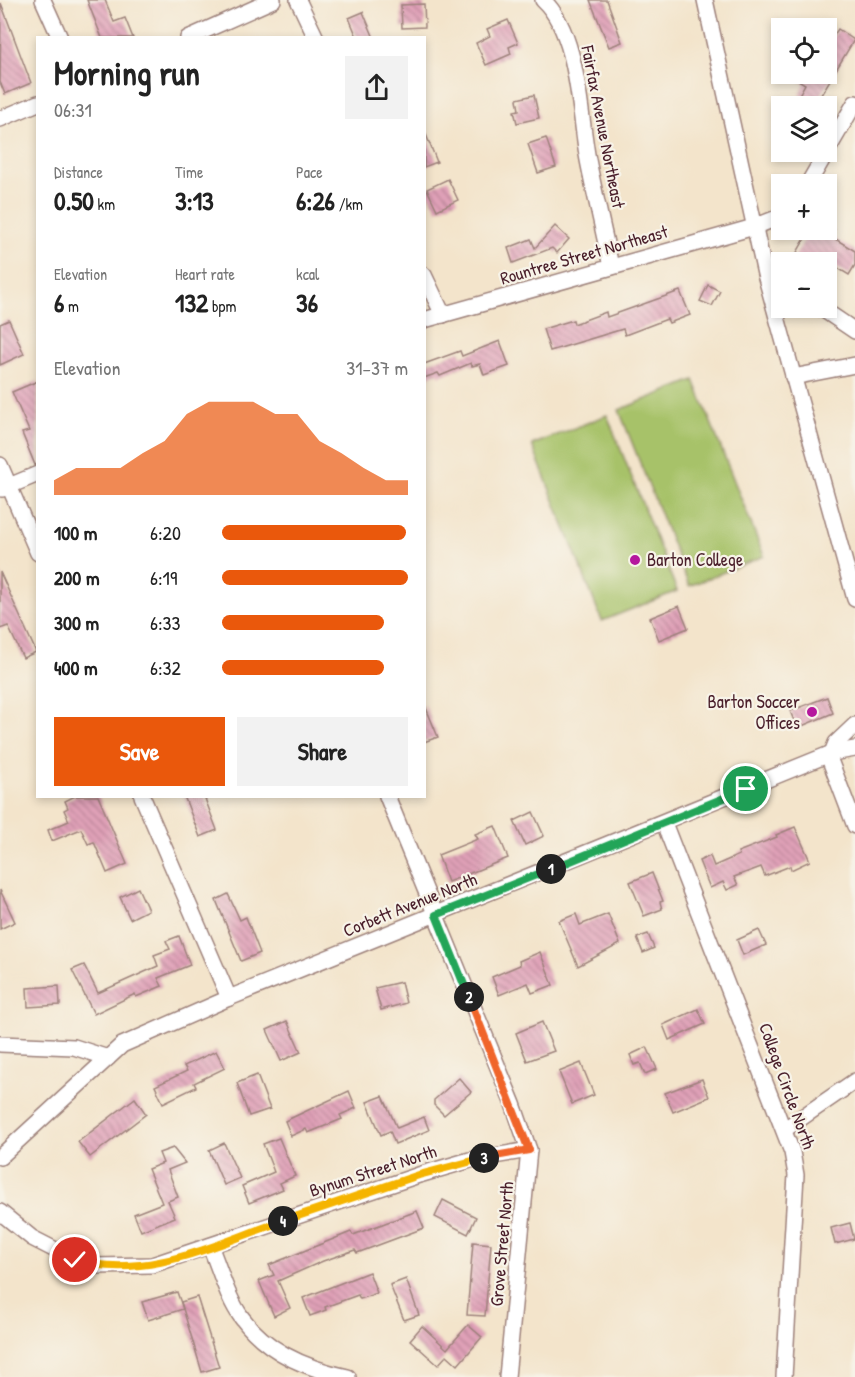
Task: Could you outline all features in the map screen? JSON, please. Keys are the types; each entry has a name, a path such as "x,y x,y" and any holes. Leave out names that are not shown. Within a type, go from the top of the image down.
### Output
{"street":[{"path":"43,0 59,36"},
{"path":"192,36 273,0"},
{"path":"298,0 315,36"},
{"name":"Fairfax Avenue Northeast","path":"543,0 560,22 571,56 588,164 611,267"},
{"path":"705,0 754,227 855,598"},
{"path":"814,174 855,103"},
{"path":"0,119 36,104"},
{"name":"Rountree Street Northeast","path":"426,319 771,220"},
{"path":"426,278 443,315"},
{"path":"835,318 855,331"},
{"path":"793,377 855,365"},
{"path":"0,465 4,488 36,549"},
{"path":"4,488 36,475"},
{"name":"Corbett Avenue North","path":"830,754 836,743 855,725"},
{"name":"Corbett Avenue North","path":"0,1157 122,1045 229,998 664,824 830,754 855,749"},
{"path":"830,754 850,798 855,826"},
{"path":"143,798 229,998"},
{"name":"Grove Street North","path":"388,798 513,1104 529,1150 507,1377"},
{"name":"College Circle North","path":"664,824 785,1129 796,1175 784,1377"},
{"path":"0,1044 74,1047 108,1058"},
{"path":"785,1129 855,1081"},
{"name":"Bynum Street North","path":"0,1212 14,1226 51,1250 96,1266 152,1265 419,1175 470,1160 529,1150"},
{"path":"210,1246 235,1307 263,1340 279,1352 309,1367 348,1377"}],"green space":[{"path":"694,380 764,556 689,586 619,410"},
{"path":"607,415 677,591 602,621 532,445"}],"building":[{"path":"87,0 105,0 114,22 125,18 132,36 101,36"},
{"path":"590,0 607,0 622,42 609,47"},
{"path":"1,3 31,83 5,94 0,82"},
{"path":"424,4 425,27 402,28 401,5"},
{"path":"363,12 373,36 357,36 349,18"},
{"path":"508,20 518,43 509,47 511,54 486,65 476,43 490,36 487,29"},
{"path":"837,30 854,40 837,68"},
{"path":"805,84 828,84 820,96 799,95"},
{"path":"534,95 539,118 517,123 514,111 519,110 517,99"},
{"path":"426,134 437,162 426,166"},
{"path":"546,138 556,167 538,173 528,144"},
{"path":"448,179 458,200 437,210 427,189"},
{"path":"555,226 569,239 557,253 552,248 513,263 508,248 531,239 535,248"},
{"path":"804,240 837,240 855,251 855,265 849,275 837,268 837,252 797,252"},
{"path":"708,285 720,291 712,306 700,301"},
{"path":"680,291 690,315 669,323 667,319 625,335 623,329 550,351 543,329 573,320 574,324 606,312 607,317"},
{"path":"9,320 24,354 0,365 0,324"},
{"path":"500,341 509,366 484,375 480,364 472,366 471,363 440,376 438,373 426,377 426,363 460,351 462,356"},
{"path":"36,382 35,465 22,433 29,431 12,392"},
{"path":"0,572 36,652 23,658 8,626 0,629"},
{"path":"679,606 688,628 659,640 650,618"},
{"name":"Barton Soccer Offices","path":"827,697 833,713 797,728 790,711"},
{"path":"426,708 438,737 426,741"},
{"path":"71,798 99,798 127,864 107,873 94,842 88,844 81,829 52,841 48,830 69,821 64,810 68,808 65,801"},
{"path":"185,798 205,798 217,830 200,837"},
{"path":"533,812 544,836 525,845 514,821"},
{"path":"495,826 508,858 448,882 438,855 478,839 475,834"},
{"path":"795,827 810,861 791,870 790,866 765,876 761,867 734,877 738,885 727,890 723,882 710,888 699,861 710,856 714,866 739,855 738,852 777,837 776,835"},
{"path":"652,873 663,901 660,902 662,909 644,916 630,882"},
{"path":"138,888 148,910 130,919 120,897"},
{"path":"0,890 15,922 0,929"},
{"path":"228,894 240,920 246,917 260,953 241,961 216,900"},
{"path":"576,914 580,925 608,914 620,944 578,966 559,921"},
{"path":"759,930 766,945 743,955 737,940"},
{"path":"648,934 654,948 643,953 637,938"},
{"path":"179,936 190,965 158,978 162,986 136,997 135,994 94,1014 72,970 84,965 98,993 158,966 154,955 170,949 166,941"},
{"path":"540,952 553,985 532,993 528,983 499,995 492,977 520,965 519,961"},
{"path":"401,982 406,1003 381,1010 375,988"},
{"path":"59,986 60,1005 28,1007 27,988"},
{"path":"698,1009 705,1024 669,1040 663,1025"},
{"path":"287,1021 301,1052 281,1061 267,1030"},
{"path":"542,1022 554,1051 527,1061 516,1033"},
{"path":"647,1047 657,1069 645,1074 640,1063 634,1065 630,1055"},
{"path":"216,1051 225,1068 194,1083 196,1087 163,1103 155,1086 187,1071 184,1066"},
{"path":"581,1063 594,1095 572,1104 559,1072"},
{"path":"257,1075 270,1109 249,1116 237,1083"},
{"path":"459,1078 471,1092 444,1115 434,1105 434,1100"},
{"path":"702,1079 709,1097 673,1112 665,1093"},
{"path":"349,1091 356,1108 340,1115 342,1119 308,1133 306,1129 291,1136 285,1121"},
{"path":"383,1096 397,1128 424,1117 429,1130 395,1144 390,1131 381,1135 367,1102"},
{"path":"135,1098 146,1114 90,1157 78,1142"},
{"path":"279,1138 295,1176 280,1183 283,1189 249,1203 242,1186 274,1172 263,1144"},
{"path":"224,1143 240,1178 224,1185 209,1150"},
{"path":"173,1148 185,1163 168,1170 178,1197 168,1201 175,1217 141,1231 134,1214 162,1203 148,1169 163,1163 159,1153"},
{"path":"443,1200 476,1217 468,1234 435,1217"},
{"path":"417,1211 424,1228 357,1253 355,1250 323,1261 278,1281 290,1308 274,1316 259,1281 274,1275 269,1265 351,1232 353,1235"},
{"path":"850,1223 854,1239 835,1244 831,1228"},
{"path":"473,1242 491,1244 485,1316 467,1315"},
{"path":"369,1272 377,1293 360,1299 358,1295 325,1307 326,1310 310,1316 303,1298"},
{"path":"406,1279 419,1315 404,1320 390,1285"},
{"path":"177,1292 183,1309 148,1320 142,1302"},
{"path":"197,1297 219,1367 202,1372 181,1302"},
{"path":"468,1325 482,1337 458,1365 447,1355 438,1365 410,1340 422,1326 447,1349"}],"place":[{"name":"Barton College","path":"635,560"},
{"name":"Barton Soccer Offices","path":"812,712"}],"route":[{"path":"75,1260 96,1266 124,1268 152,1265 419,1175 470,1160 529,1150 513,1104 436,915 746,789"}]}
